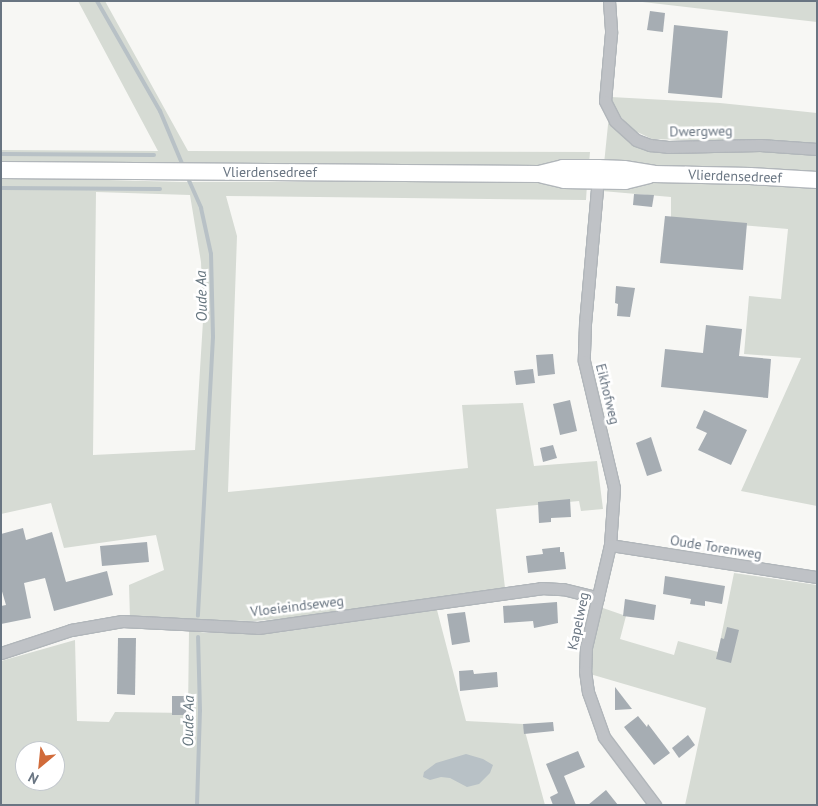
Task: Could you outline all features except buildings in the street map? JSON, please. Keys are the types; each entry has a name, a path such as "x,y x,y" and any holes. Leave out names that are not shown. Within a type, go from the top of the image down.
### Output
{"main road":[{"name":"Vlierdensedreef","path":"1,170 539,174 564,168 598,168 624,169 654,174 750,176 817,180"}],"street":[{"name":"Dwergweg","path":"609,1 611,33 606,101 615,121 636,140 650,145 760,145 817,149"},
{"name":"Eikhofweg","path":"597,189 584,324 584,361 614,488 610,545"},
{"name":"Oude Torenweg","path":"610,545 817,577"},
{"name":"Kapelweg","path":"610,545 586,647 585,672 588,692 604,737 655,805"},
{"name":"Vloeieindseweg","path":"1,653 71,630 122,621 258,628 540,588 563,589 598,598"}],"shaded area":[{"path":"78,1 105,1 188,151 590,152 589,164 542,167 1,164 1,150 158,151"},
{"path":"634,1 817,1 817,22"},
{"path":"611,97 720,103 817,113 817,144 652,139 631,129 616,111"},
{"path":"609,115 635,142 817,156 817,174 604,164"},
{"path":"1,177 181,182 518,181 587,185 586,200 226,196 237,236 228,492 468,468 462,405 523,403 534,466 597,461 603,509 581,511 579,501 496,509 505,588 311,616 255,621 130,619 129,585 164,570 156,535 64,548 51,503 1,514","holes":["96,192 190,195 201,262 203,321 195,450 93,455"]},
{"path":"667,181 817,188 817,506 741,491 801,358 744,354 749,296 781,299 788,229 671,219 671,197 602,191 602,185"},
{"path":"734,573 817,585 817,805 685,805 706,708 590,674 589,665 600,607 626,616 620,639 674,655 678,641 718,652"},
{"path":"437,610 466,721 523,724 545,805 1,805 1,661 75,640 77,721 109,722 115,712 188,713 189,630 206,633 275,633"},
{"path":"466,754 483,759 493,765 490,773 479,784 467,787 450,778 441,777 430,780 423,777 424,772 436,763"}],"waterway":[{"name":"Oude Aa","path":"97,1 160,111 184,168"},
{"path":"1,154 154,155"},
{"name":"Oude Aa","path":"187,176 201,208 211,254 213,337 198,616"},
{"path":"1,188 160,189"},
{"name":"Oude Aa","path":"197,805 200,711 198,637"}]}
